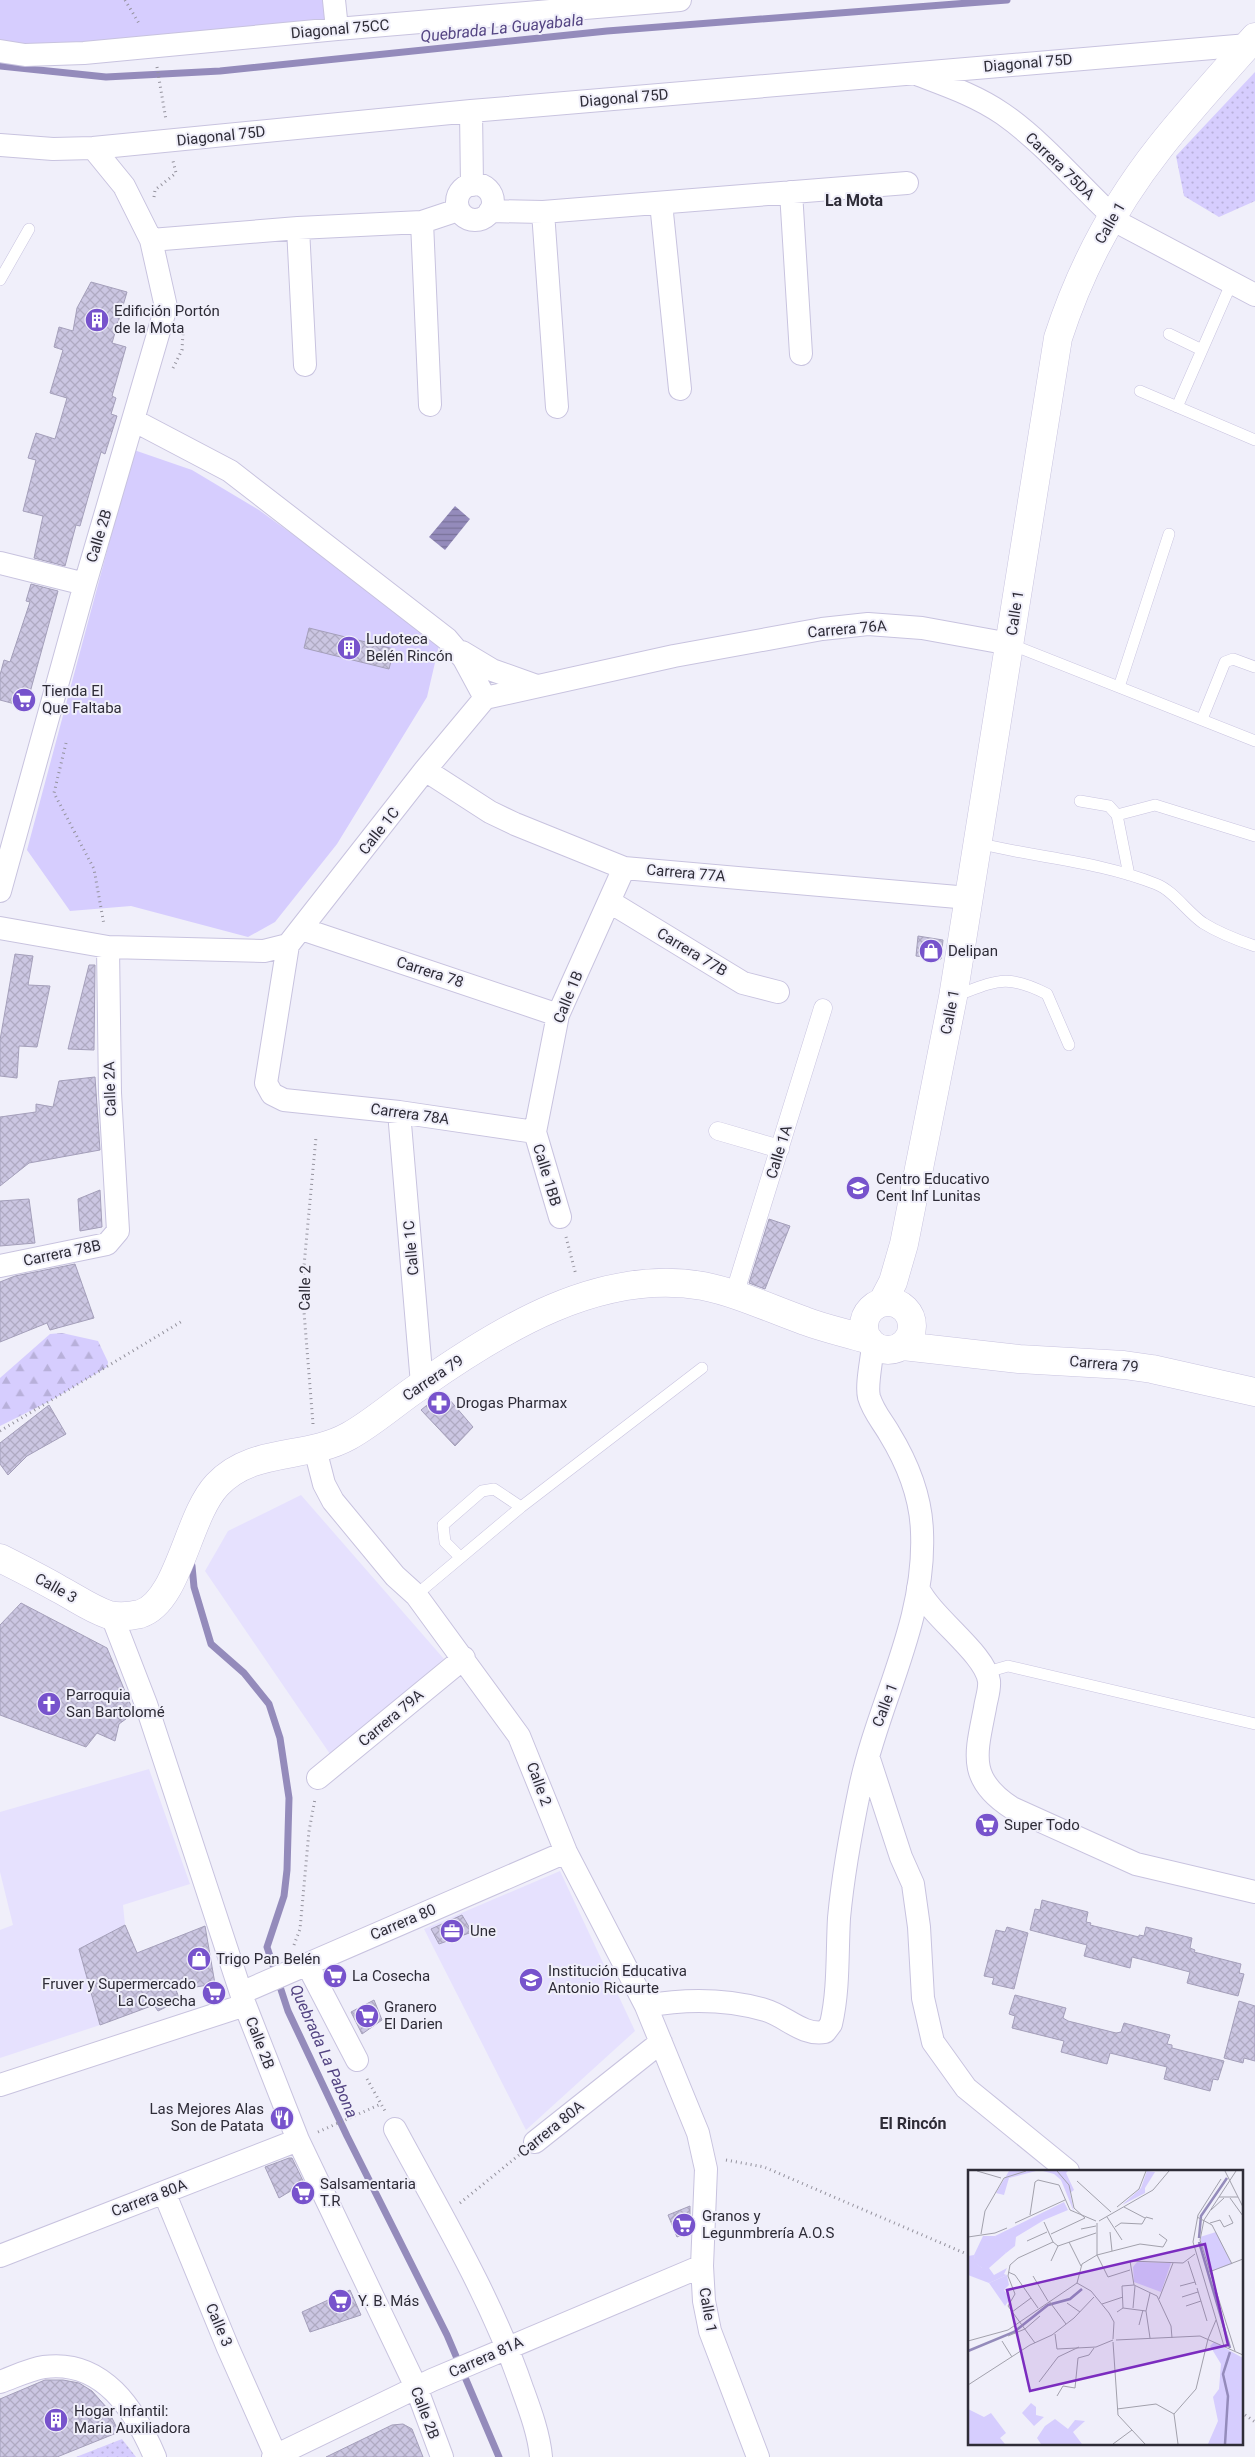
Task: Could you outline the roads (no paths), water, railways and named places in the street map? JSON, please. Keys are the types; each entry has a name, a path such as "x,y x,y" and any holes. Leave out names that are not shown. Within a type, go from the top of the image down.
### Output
{"main road":[{"name":"Calle 1","path":"888,1330 893,1282 904,1244 953,997 1058,338 1067,310 1088,262 1113,217 1160,147 1252,41"},
{"name":"Carrera 79","path":"112,1616 142,1613 153,1607 162,1597 178,1565 202,1506 217,1485 238,1467 314,1440 350,1436 422,1384 522,1322 582,1297 619,1288 676,1283 705,1287 734,1295 830,1329 888,1330 950,1351 1019,1359 1124,1365 1152,1369 1255,1392"},
{"name":"Calle 3","path":"0,1558 93,1608 112,1616"}],"street":[{"path":"334,0 337,28"},
{"name":"Diagonal 75CC","path":"0,51 25,54 84,53 337,28 680,0"},
{"name":"Diagonal 75D","path":"0,145 53,149 93,148 472,111 914,73 1252,41"},
{"name":"Carrera 75DA","path":"914,73 968,94 1002,113 1039,143 1121,224 1231,284 1255,295"},
{"path":"472,111 472,184"},
{"path":"124,186 133,144"},
{"name":"Calle 2B","path":"0,891 85,584 166,307 151,240 124,186 93,148"},
{"path":"490,211 543,212 907,183"},
{"path":"472,184 486,189 491,195 492,203 490,211 485,217 470,220 458,210 457,202 459,194 464,188 472,184"},
{"path":"791,192 800,354"},
{"path":"661,202 680,389"},
{"path":"151,240 298,228 422,222 458,210"},
{"path":"543,212 557,407"},
{"path":"422,222 430,405"},
{"path":"298,228 305,365"},
{"path":"133,420 230,471 447,639 457,649 474,674 485,698"},
{"path":"0,563 85,584"},
{"name":"Carrera 76A","path":"485,698 674,656 822,629 868,624 922,628 1010,644"},
{"path":"457,649 492,670 519,681 539,686"},
{"name":"Calle 1C","path":"295,938 425,770 485,698"},
{"name":"Carrera 77A","path":"425,770 490,812 624,868 969,898"},
{"name":"Calle 1B","path":"535,1132 558,1015 624,868"},
{"name":"Carrera 77B","path":"610,902 743,983 778,992"},
{"path":"0,928 108,947 264,951 295,938"},
{"name":"Carrera 78","path":"295,938 558,1015"},
{"name":"Carrera 78A","path":"295,938 266,1083 272,1094 284,1100 399,1112 535,1132"},
{"name":"Calle 2A","path":"108,947 110,1093 118,1231"},
{"name":"Calle 1A","path":"734,1295 823,1008"},
{"name":"Calle 1C","path":"399,1112 422,1384"},
{"name":"Calle 1BB","path":"535,1132 560,1217"},
{"path":"718,1132 780,1149"},
{"name":"Carrera 78B","path":"0,1266 107,1244 118,1231"},
{"name":"Calle 1","path":"646,2006 671,2002 705,2001 745,2005 766,2010 802,2029 818,2033 828,2029 833,2016 840,1915 848,1851 868,1755 908,1636 922,1557 919,1500 910,1471 875,1412 869,1395 870,1379 888,1330"},
{"name":"Calle 2","path":"314,1440 324,1484 333,1501 395,1576 416,1595 464,1658 519,1736 566,1852 646,2006 698,2134 703,2156"},
{"path":"918,1588 932,1610 982,1664 987,1675 988,1689 977,1758 980,1773 987,1787 996,1798 1012,1808 1136,1864 1255,1892"},
{"name":"Calle 2B","path":"112,1616 146,1704 243,1999 298,2140 416,2387 442,2457"},
{"name":"Carrera 79A","path":"318,1778 464,1658"},
{"path":"868,1755 901,1857 913,1884 919,1927 923,1998 933,2042 966,2088 1067,2170"},
{"name":"Carrera 80","path":"0,2085 243,1999 263,1983 296,1962 566,1852"},
{"path":"296,1962 357,2060"},
{"name":"Carrera 80A","path":"535,2142 661,2042"},
{"path":"394,2129 442,2217 508,2347 528,2406 541,2457"},
{"name":"Carrera 80A","path":"0,2256 298,2140"},
{"name":"Calle 1","path":"703,2156 706,2169 707,2198 702,2266 704,2301 710,2330 758,2457"},
{"name":"Calle 3","path":"164,2192 274,2456"},
{"name":"Carrera 81A","path":"274,2456 416,2387 702,2266"},
{"path":"0,2382 43,2367 70,2367 92,2376 117,2392 132,2410 155,2457"}],"lane":[{"path":"0,280 29,229"},
{"path":"1177,407 1231,284"},
{"path":"1170,334 1202,350"},
{"path":"1140,390 1255,440"},
{"path":"1119,687 1169,534"},
{"name":"Carrera 76A","path":"1010,644 1202,718 1255,741"},
{"path":"1202,718 1226,662 1232,659 1255,667"},
{"path":"1080,801 1109,806 1117,815 1129,875"},
{"path":"1117,815 1155,805 1255,836"},
{"path":"978,843 1017,852 1110,868 1159,885 1202,922 1236,940 1255,946"},
{"path":"953,997 1000,980 1028,984 1047,994 1069,1045"},
{"path":"416,1595 521,1507 702,1368"},
{"path":"460,1557 445,1542 443,1525 482,1491 494,1489 521,1507"},
{"path":"987,1675 994,1670 1008,1666 1255,1724"}],"waterway":[{"name":"Quebrada La Guayabala","path":"0,66 106,77 220,71 607,31 1007,0"},
{"name":"Quebrada La Pabona","path":"192,1566 194,1587 211,1644 244,1673 269,1704 280,1738 289,1798 287,1870 284,1896 267,1947 288,2011 347,2136 447,2335 499,2457"}],"place":[{"name":"Edifición Portón de la Mota","path":"97,320"},
{"name":"Ludoteca Belén Rincón","path":"349,648"},
{"name":"Tienda El Que Faltaba","path":"24,700"},
{"name":"Delipan","path":"931,951"},
{"name":"Centro Educativo Cent Inf Lunitas","path":"858,1188"},
{"name":"Drogas Pharmax","path":"439,1403"},
{"name":"Parroquia San Bartolomé","path":"49,1704"},
{"name":"Super Todo","path":"987,1825"},
{"name":"Une","path":"452,1931"},
{"name":"Trigo Pan Belén","path":"199,1959"},
{"name":"La Cosecha","path":"335,1976"},
{"name":"Institución Educativa Antonio Ricaurte","path":"531,1980"},
{"name":"Fruver y Supermercado La Cosecha","path":"214,1993"},
{"name":"Granero El Darien","path":"367,2016"},
{"name":"Las Mejores Alas Son de Patata","path":"282,2118"},
{"name":"Salsamentaria T.R","path":"303,2193"},
{"name":"Granos y Legunmbrería A.O.S","path":"684,2225"},
{"name":"Y. B. Más","path":"340,2301"},
{"name":"Hogar Infantil: Maria Auxiliadora","path":"56,2420"}],"district":[{"name":"La Mota","path":"854,200"},
{"name":"El Rincón","path":"913,2123"}]}
